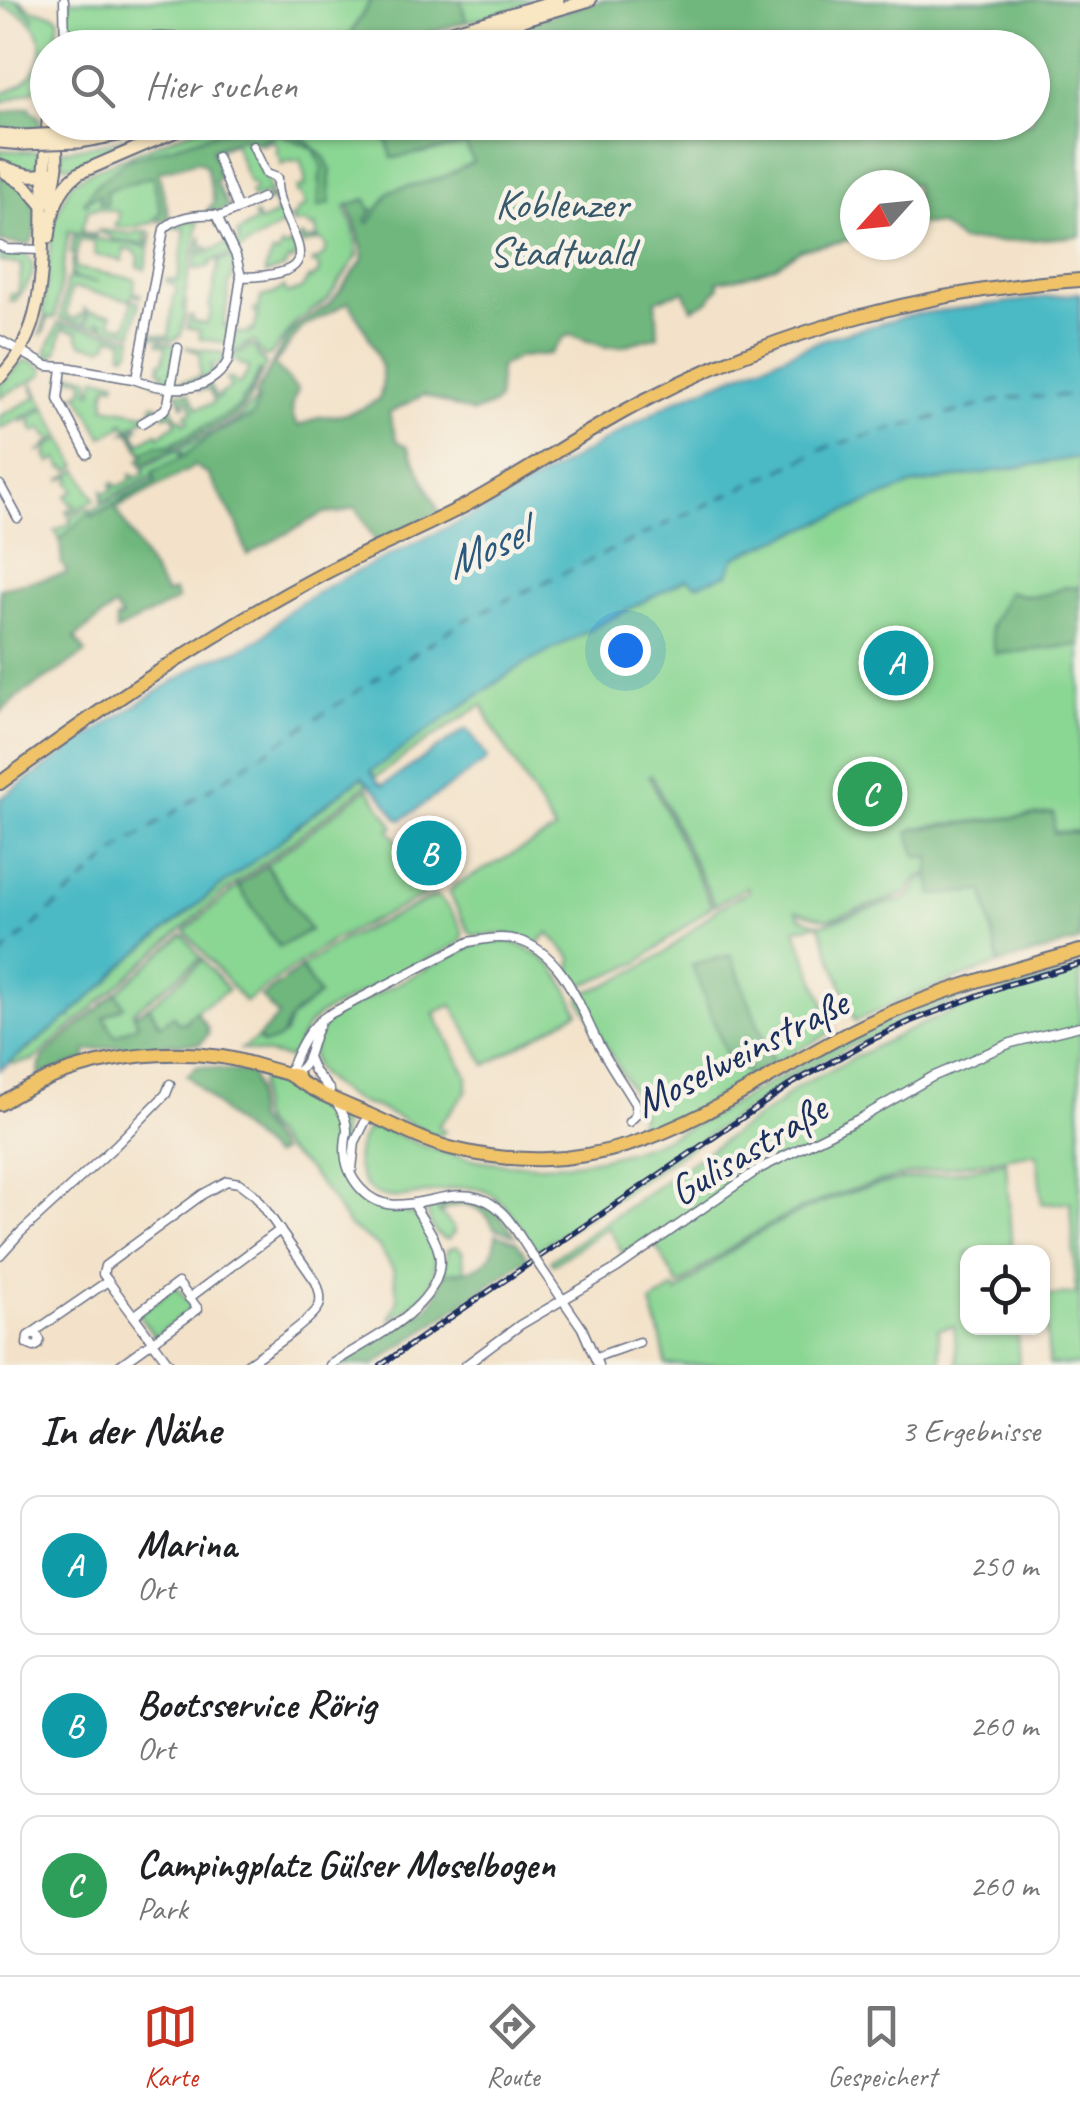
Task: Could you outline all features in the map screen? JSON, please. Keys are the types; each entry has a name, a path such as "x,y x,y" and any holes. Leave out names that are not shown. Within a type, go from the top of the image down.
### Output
{"main road":[{"path":"0,783 251,614 467,504 672,387 726,362 860,316 970,292 1080,280"},
{"name":"Moselweinstraße","path":"0,1104 56,1076 138,1054 222,1057 288,1074 355,1103 416,1137 477,1153 529,1159 570,1157 632,1145 678,1127 854,1030 996,975 1080,951"}],"street":[{"path":"64,0 64,30"},
{"path":"456,30 558,0"},
{"path":"489,30 590,0"},
{"path":"64,22 67,30"},
{"path":"0,134 23,140"},
{"path":"0,142 30,140"},
{"path":"0,376 20,352 37,311 48,140"},
{"path":"43,236 57,166 53,140"},
{"path":"42,250 50,236 56,202 67,184 79,173 155,140"},
{"path":"241,278 277,274 292,267 300,255 276,192 277,178 266,174 253,146"},
{"path":"217,157 238,208"},
{"path":"57,166 79,173"},
{"path":"0,168 32,175 45,174 57,166"},
{"path":"0,168 26,186 43,206"},
{"path":"136,379 164,229 174,220 203,215 219,217 262,198"},
{"path":"0,340 48,366 136,379 171,390 194,386 214,376 226,365 241,278 219,217"},
{"path":"0,246 42,250"},
{"path":"142,423 166,408 178,348"},
{"path":"62,368 58,399 87,454"},
{"path":"0,484 18,518"},
{"path":"288,1074 308,1034 328,1015 470,942 517,940 536,948 558,968 574,993 635,1104 636,1115 629,1122"},
{"path":"288,1074 301,1070 316,1031 328,1015"},
{"name":"Gulisastraße","path":"466,1365 759,1170 932,1078 1011,1043 1080,1026"},
{"path":"308,1057 345,1118 346,1158 356,1183 366,1193 395,1206 450,1194 482,1198 501,1211 564,1300 597,1361 635,1343 628,1334"},
{"path":"0,1255 116,1145 166,1094 170,1084"},
{"path":"347,1130 354,1119 369,1114"},
{"path":"356,1183 353,1150 369,1114"},
{"path":"170,1365 103,1274 106,1266 190,1203 227,1181 239,1183 256,1196 320,1293 320,1305 310,1317 246,1365"},
{"path":"330,1365 404,1318 432,1290 439,1270 439,1252 414,1204"},
{"path":"190,1298 280,1230"},
{"path":"32,1334 108,1281"},
{"path":"120,1365 198,1308 178,1283 134,1316"}],"green space":[{"path":"0,0 16,0 35,20 19,0 34,10 55,15 59,19 57,30 36,30 19,13 0,6"},
{"path":"68,0 371,0 353,30 68,30"},
{"path":"371,0 461,0 466,22 437,30 353,30"},
{"path":"461,0 542,0 466,22"},
{"name":"Koblenzer Stadtwald","path":"603,0 1080,0 1080,236 960,241 940,225 930,225 930,170 840,170 840,242 802,249 774,267 718,281 719,287 708,301 692,309 684,291 656,300 658,336 605,347 571,335 564,337 550,354 519,357 500,367 498,400 473,413 424,395 389,413 397,441 408,447 439,512 376,543 356,507 324,513 247,555 238,526 208,474 193,465 116,509 166,594 174,591 178,600 116,631 116,619 122,618 114,607 75,638 86,653 16,698 0,713 0,588 66,574 60,540 90,512 93,517 156,482 152,472 184,456 213,434 253,416 258,399 255,396 288,335 331,303 364,258 348,205 366,199 373,209 366,221 369,223 390,191 439,179 473,162 466,145 392,158 387,140 1050,140 1050,30 500,30","holes":["349,302 379,361 379,399 361,409 319,417 299,426 292,409 298,390 274,364 302,328"]},
{"path":"30,76 30,92 0,103 0,94 18,87"},
{"path":"30,107 30,130 0,130 0,114"},
{"path":"145,140 83,166 62,163 60,151"},
{"path":"167,140 192,140 125,161 90,199 152,176 161,212 151,224 131,228 115,227 119,212 88,209 81,232 97,232 96,235 94,236 69,231 55,318 48,318 40,335 46,316 43,312 53,223 71,183"},
{"path":"192,140 236,140 212,150 220,169 217,172 221,172 215,181 229,208 206,212 214,202 206,166 198,161 158,172 170,219 159,222 156,218 161,212 152,176 106,191 107,205 100,204 100,195 87,204 84,202 96,185 125,161"},
{"path":"236,140 249,141 271,191 253,199 250,192 255,189 234,143 219,149 218,155 215,149"},
{"path":"273,140 295,140 313,148 305,140 387,140 392,158 467,145 474,162 439,179 390,191 369,223 365,222 370,210 366,199 345,207 358,255 327,300 295,323 270,356 264,357 254,342 232,351 235,332 254,331 258,313 254,312 259,309 261,297 284,287 287,294 301,289 309,277 318,275 319,266 313,260 326,252 326,245 320,240 302,245 299,238 303,236 305,240 318,238 315,226 292,224 290,218 306,206 297,193 297,188 305,186 300,160 281,165"},
{"path":"294,140 306,140 325,158 331,171 330,203 318,207 323,170 314,149"},
{"path":"0,150 40,152 36,170 0,163"},
{"path":"0,174 16,182 32,200 35,227 29,245 0,242"},
{"path":"273,195 286,223 235,250 233,245 240,241 237,234 256,221 254,216 260,222 278,214 272,199 264,199"},
{"path":"195,220 198,223 181,335 174,340 152,337 169,336 176,295 177,287 166,281 178,281 185,229 169,228"},
{"path":"99,230 132,234 148,231 144,240 148,241 152,232 150,245 114,240"},
{"path":"74,235 149,247 145,269 138,267 139,257 134,251 124,249 123,261 95,255 94,242 79,240 76,255 71,254"},
{"path":"200,238 208,248 201,255 228,243 232,254 194,270"},
{"path":"293,240 297,254 293,261 266,274 273,253 278,254 281,246 287,248"},
{"path":"0,252 25,254 33,266 31,278 14,302 10,301 11,294 18,294 22,265 0,261"},
{"path":"73,258 75,268 135,279 134,292 140,297 132,295 131,300 71,289 66,316 78,319 84,311 84,325 60,319 67,279 98,282 73,278 73,273 70,277"},
{"path":"231,258 237,271 232,272 230,280 224,326 230,327 227,343 200,339 199,330 187,328 189,316 193,322 207,324 217,262"},
{"path":"132,301 139,302 133,333 104,328 104,322 96,321 101,327 87,325 89,315 85,309 112,314 111,323 127,327"},
{"path":"58,323 133,337 131,349 122,353 124,340 110,337 102,348 82,344 78,332 63,326 57,353 53,353 52,359 47,358"},
{"path":"159,341 176,348 169,385 152,382 161,381 163,372 159,370 166,346 158,344"},
{"path":"249,346 266,364 242,404 169,445 158,445 142,453 130,430 138,426 134,432 140,443 157,433 159,436 176,424 170,413 163,413 171,405 178,419 189,421 186,414 193,412 187,398 183,406 177,393 189,393 197,408 212,404 208,389 199,388 208,383 217,399 231,388 226,379 231,378 239,385 249,367 230,360 232,354 242,353"},
{"path":"185,347 222,353 225,357 222,365 212,364 211,370 216,371 192,384 177,385 200,377 200,353"},
{"path":"24,361 44,369 42,375 0,397 0,385"},
{"path":"259,371 247,404 235,417 142,465 139,460 144,457 131,433 125,433 130,430 142,453 158,445 169,446 235,410 250,393"},
{"path":"63,375 90,377 90,392 96,377 116,381 115,385 108,384 105,407 146,414 153,404 162,408 127,429 123,422 102,437 79,395 75,395 84,390 83,379 67,377 61,392"},
{"path":"33,384 45,406 0,429 0,416 37,397"},
{"path":"258,399 253,416 213,434 184,456 153,472 154,475 101,502 102,491 104,494 113,489 111,484 117,487 131,480 132,474 135,478 145,473 143,468 177,450 182,455 180,449 237,420"},
{"path":"46,408 61,436 44,446 52,440 42,428 34,432 30,418 20,422"},
{"path":"63,439 77,466 69,471 58,459 50,463 46,449 37,452"},
{"path":"1080,457 1080,588 1038,597 1008,592 990,627 996,654 1080,645 1080,831 1054,832 1053,813 915,828 908,832 917,856 930,855 929,873 917,878 906,894 833,918 797,911 800,917 827,923 908,899 920,880 930,876 933,895 984,891 999,964 855,1021 819,924 795,929 835,1031 773,1063 731,955 693,964 710,1009 748,1077 700,1108 637,1135 633,1128 640,1119 641,1107 580,1000 581,994 642,967 667,951 717,909 749,891 747,887 715,905 651,774 712,906 638,963 581,986 568,976 572,958 548,933 536,945 509,934 475,936 449,893 454,886 555,831 482,705 375,778 371,771 514,670 686,579 728,574 734,557 911,485"},
{"path":"79,470 95,500 68,514 66,511 75,506 66,496 74,491 69,482 72,480 70,476 60,480"},
{"path":"155,478 157,481 84,520 60,540 55,531 71,523 69,518"},
{"path":"1065,587 1080,588 1080,645 995,654 991,627 1008,591 1037,596"},
{"path":"363,777 369,783 222,894 34,1060 13,1064 10,1061 71,1017 120,968 210,895"},
{"path":"368,788 394,827 389,830 434,891 333,940 245,1002 185,931 238,886 279,947 309,929 266,865"},
{"path":"1054,813 1054,833 1080,832 1080,941 999,964 984,891 933,895 930,856 917,857 908,832"},
{"path":"266,865 310,930 279,947 238,886"},
{"path":"436,896 460,926 460,943 319,1015 290,1058 241,1049 258,1038 263,1044 285,1034 290,1019 319,995 301,967 342,940"},
{"path":"182,935 201,958 133,1012 138,1024 115,1036 104,1017 124,1006 116,993"},
{"path":"511,941 554,968 578,1012 486,1065 452,1005 434,1013 467,1076 467,1091 438,1126 445,1131 440,1136 355,1100 319,1073 313,1050 318,1035 333,1016 474,945"},
{"path":"731,955 773,1063 748,1077 742,1065 731,1067 692,965"},
{"path":"1080,958 1080,962 928,1012 783,1081 780,1087 536,1251 508,1210 487,1192 454,1188 382,1196 368,1188 359,1173 359,1144 368,1129 374,1127 437,1150 494,1162 536,1165 618,1155 690,1127 830,1049 890,1021 984,986"},
{"path":"203,960 228,990 186,1021 169,1020 160,1025 149,1006"},
{"path":"301,968 319,995 292,1017 281,1037 263,1044 258,1038 278,1016 261,997"},
{"path":"1080,970 1080,1365 1049,1365 1050,1296 1076,1294 1071,1202 1042,1204 1037,1154 898,1177 822,1200 750,1236 679,1286 652,1239 624,1255 608,1227 554,1264 551,1260 803,1084 952,1011"},
{"path":"116,993 124,1006 104,1017 115,1036 138,1024 134,1015 149,1006 160,1025 173,1015 178,1023 186,1022 196,1012 209,1033 200,1044 86,1051 86,1059 39,1076 45,1055"},
{"path":"198,1066 251,1073 256,1090 255,1118 280,1152 273,1156 187,1075"},
{"path":"265,1078 299,1090 339,1118 345,1175 360,1198 374,1206 410,1214 427,1230 435,1265 429,1288 415,1304 390,1320 398,1300 393,1269 379,1247 349,1226 308,1169 284,1150 263,1124 259,1116 260,1082"},
{"path":"1006,1161 1012,1245 960,1245 960,1335 1017,1335 1019,1365 957,1365 954,1326 938,1329 941,1365 666,1365 651,1303 674,1288 677,1293 749,1239 801,1211 857,1190"},
{"path":"453,1197 490,1207 515,1235 494,1228 484,1214 471,1206 456,1206 440,1213 433,1204"},
{"path":"433,1204 453,1227 449,1239 436,1233 431,1224 428,1209"},
{"path":"496,1234 516,1241 528,1258 374,1365 341,1365 428,1307 443,1274 472,1269 486,1261"},
{"path":"456,1246 462,1251 465,1271 443,1274 447,1250"},
{"path":"176,1286 193,1308 155,1337 138,1314"}],"water":[{"name":"Mosel","path":"1080,293 1080,457 911,485 735,557 728,574 697,585 686,579 514,670 371,771 384,785 466,729 486,761 401,820 362,777 215,890 120,968 71,1017 0,1070 0,799 114,719 206,661 262,638 288,611 331,584 489,507 676,400 827,338 916,314"}],"ferry route":[{"path":"0,956 120,848 465,620 830,446 1008,398 1080,395"}],"railway":[{"path":"381,1365 793,1083 911,1021 1006,985 1080,964"}],"place":[{"name":"Marina","path":"896,663"},
{"name":"Campingplatz Gülser Moselbogen","path":"870,794"},
{"name":"Bootsservice Rörig","path":"429,853"}]}
